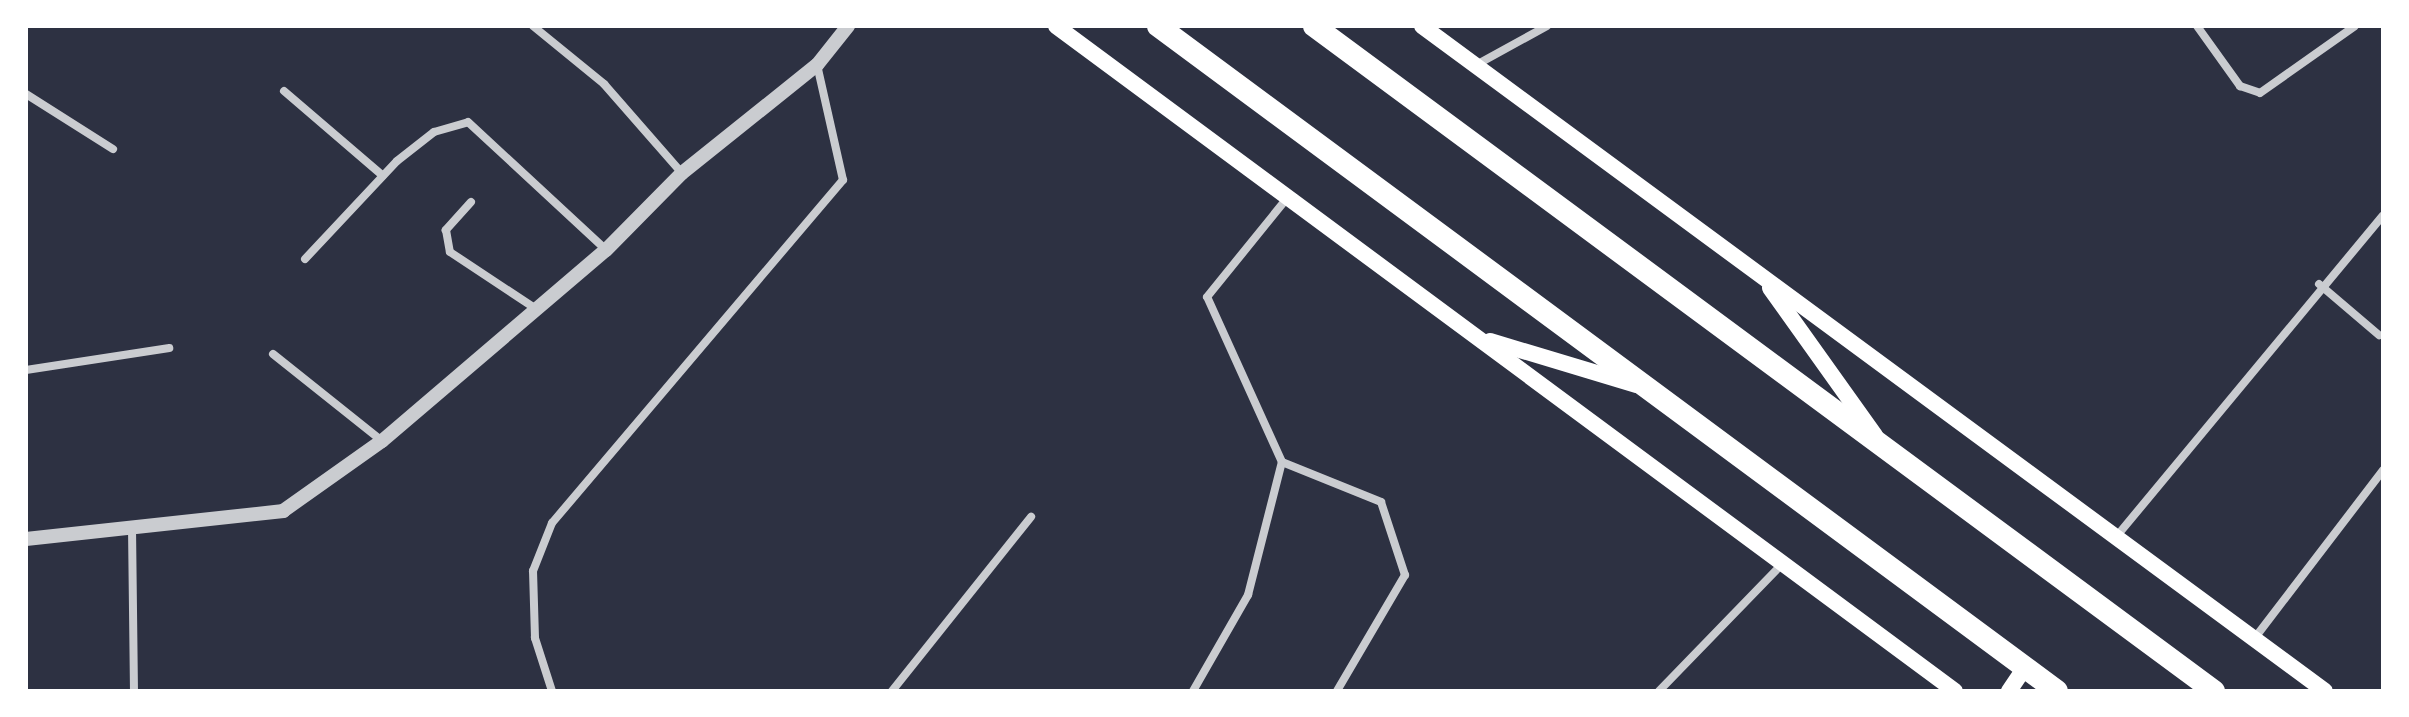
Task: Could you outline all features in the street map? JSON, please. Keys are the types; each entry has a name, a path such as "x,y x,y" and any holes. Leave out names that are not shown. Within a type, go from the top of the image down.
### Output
{"highway":[{"path":"1158,26 2057,691"},
{"path":"1314,26 2214,691"}],"main road":[{"path":"1056,26 1955,691"},
{"path":"1422,26 2325,691"},
{"path":"1761,275 1883,446"},
{"path":"1477,337 1647,388"},
{"path":"2009,691 2025,667"}],"street":[{"path":"533,26 604,84 682,173"},
{"path":"26,539 283,511 382,441 533,307 606,250 682,173 817,65 848,26"},
{"path":"1476,65 1547,26"},
{"path":"2197,26 2240,86 2260,93 2355,26"},
{"path":"552,691 535,638 533,571 552,523 843,180 817,65"},
{"path":"284,91 383,176"},
{"path":"26,94 113,149"},
{"path":"305,259 383,176 434,132 468,122 606,250"},
{"path":"1193,691 1248,595 1282,462 1207,297 1288,197"},
{"path":"471,202 446,230 450,252 533,307"},
{"path":"2116,537 2319,284 2383,215"},
{"path":"2319,284 2379,335"},
{"path":"26,370 169,348"},
{"path":"273,354 382,441"},
{"path":"1282,462 1381,502 1405,575 1337,691"},
{"path":"2254,639 2383,470"},
{"path":"892,691 1031,517"},
{"path":"132,528 134,691"},
{"path":"1659,691 1783,563"}]}
